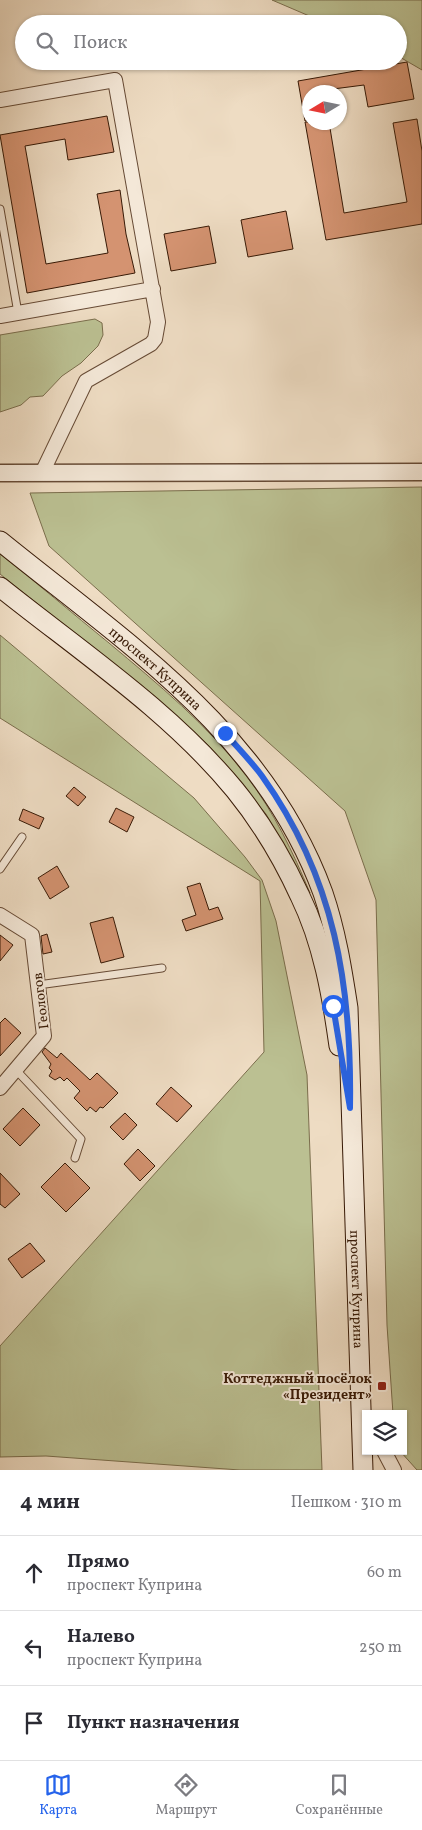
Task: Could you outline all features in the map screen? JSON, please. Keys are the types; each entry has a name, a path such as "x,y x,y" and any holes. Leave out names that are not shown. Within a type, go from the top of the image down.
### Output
{"main road":[{"name":"проспект Куприна","path":"0,541 178,685 225,733 262,776 298,836 323,894 338,946 348,1008 351,1053 350,1108 364,1410"},
{"name":"проспект Куприна","path":"0,587 146,703 196,749 235,790 273,845 301,898 320,950 333,1006 350,1108"},
{"name":"проспект Куприна","path":"363,1455 363,1470"}],"street":[{"path":"0,100 116,80 158,322 155,339 152,344 86,381 42,473"},
{"path":"0,314 18,313 153,289"},
{"path":"0,473 422,472"},
{"name":"Геологов","path":"0,915 32,935 44,1036 0,1088"},
{"path":"386,1455 394,1470"}],"lane":[{"path":"0,209 18,313"},
{"path":"0,869 22,837"},
{"path":"38,985 162,968"},
{"path":"16,1070 81,1139 75,1158"}],"green space":[{"path":"272,0 422,0 422,70 407,61 407,15 307,15"},
{"path":"95,319 102,323 103,335 98,346 81,363 62,376 43,396 30,397 21,405 0,412 0,335"},
{"path":"422,487 422,1470 417,1470 404,1455 407,1455 407,1410 393,1410 387,1325 376,900 345,811 49,546 30,493"},
{"path":"0,554 146,674 216,740 247,777 266,804 290,848 310,893 266,814 208,745 157,699 0,574"},
{"path":"0,635 194,798 245,857 262,880 276,921 307,1075 322,1470 240,1470 46,1456 0,1457 0,1346 264,1052 260,881 0,718"}],"building":[{"path":"407,62 414,99 368,107 364,85 347,87 347,85 302,85 302,104 298,81 361,70 407,70"},
{"path":"107,116 114,152 68,160 65,139 25,146 46,264 108,253 97,194 120,190 126,234 135,273 27,293 0,135"},
{"path":"417,119 422,151 422,224 326,240 306,130 330,130 344,213 407,202 393,123"},
{"path":"286,211 293,249 248,257 241,220"},
{"path":"209,226 216,263 171,271 164,234"},
{"path":"74,787 86,797 78,806 66,796"},
{"path":"116,808 134,817 127,832 109,822"},
{"path":"23,809 44,818 39,829 19,820"},
{"path":"57,866 69,887 50,899 38,878"},
{"path":"200,883 209,910 218,907 223,919 186,931 182,920 196,915 187,887"},
{"path":"113,917 124,957 101,963 90,923"},
{"path":"47,934 52,952 43,954 41,936"},
{"path":"0,935 13,945 0,961"},
{"path":"5,1018 21,1033 0,1056 0,1023"},
{"path":"45,1048 57,1058 61,1053 90,1080 97,1073 118,1093 103,1108 100,1107 96,1112 90,1107 87,1111 74,1098 80,1091 67,1078 64,1081 60,1077 55,1080 49,1076 52,1071 49,1068 51,1064 42,1052"},
{"path":"171,1087 192,1106 177,1122 156,1104"},
{"path":"23,1108 40,1125 20,1146 3,1129"},
{"path":"125,1113 137,1125 123,1140 110,1127"},
{"path":"138,1149 155,1166 140,1181 124,1164"},
{"path":"65,1163 90,1188 66,1212 41,1187"},
{"path":"0,1173 20,1194 5,1208 0,1204"},
{"path":"30,1243 45,1261 22,1278 8,1259"}],"place":[{"name":"Коттеджный посёлок «Президент»","path":"382,1386"}],"route":[{"path":"225,733 262,776 298,836 323,894 338,946 348,1008 351,1053 350,1108 333,1006"}]}
